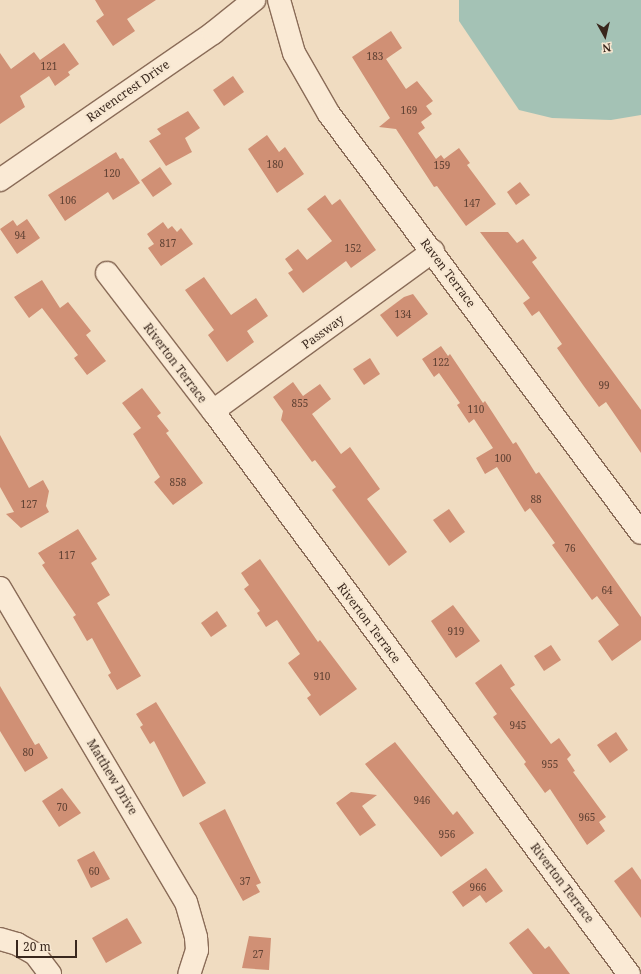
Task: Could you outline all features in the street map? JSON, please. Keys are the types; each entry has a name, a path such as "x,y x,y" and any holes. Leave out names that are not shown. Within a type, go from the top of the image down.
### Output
{"street":[{"name":"Ravencrest Drive","path":"0,180 213,33 254,0"},
{"name":"Raven Terrace","path":"279,0 294,53 329,114 433,251 641,533"},
{"name":"Passway","path":"213,412 433,251"},
{"name":"Riverton Terrace","path":"107,273 213,412 629,974"},
{"name":"Matthew Drive","path":"0,588 186,902 196,938 196,950 189,974"},
{"path":"0,939 18,944 35,954 50,974"}],"shaded area":[{"path":"459,0 641,0 641,115 611,120 552,118 519,110 459,21"}],"building":[{"path":"95,0 156,0 127,19 135,31 113,46 96,21 104,15"},
{"path":"391,31 402,48 386,59 406,89 417,81 433,101 426,106 432,114 421,122 425,128 418,133 436,159 441,155 444,159 459,148 470,163 467,165 496,204 466,226 437,186 434,187 396,129 379,127 390,118 352,57"},
{"path":"64,43 79,64 68,72 70,75 55,86 49,76 20,96 25,107 0,124 0,53 11,69 34,52 40,60"},
{"path":"233,76 244,92 224,106 213,90"},
{"path":"188,111 200,128 185,138 192,152 166,166 149,141 161,134 157,129"},
{"path":"267,135 279,152 285,147 304,174 277,193 248,149"},
{"path":"116,152 120,159 123,158 140,183 113,200 108,192 65,221 48,195"},
{"path":"160,167 172,184 153,197 141,180"},
{"path":"520,182 530,195 516,205 507,192"},
{"path":"325,195 332,205 340,199 376,250 351,268 346,261 303,293 288,273 293,270 285,259 298,249 307,260 332,241 307,209"},
{"path":"27,219 40,238 17,254 0,229 13,220 17,226"},
{"path":"163,222 168,229 172,226 177,232 181,228 193,244 161,266 148,248 154,244 147,234"},
{"path":"480,232 508,232 517,243 523,239 537,258 532,262 641,410 641,453 606,402 599,407 583,385 557,348 562,344 539,311 532,316 523,303 530,298"},
{"path":"204,277 231,315 256,298 268,316 247,331 254,342 227,362 208,335 214,330 185,290"},
{"path":"42,280 60,308 68,302 91,331 86,335 106,361 87,375 74,358 78,355 42,308 29,318 14,297"},
{"path":"413,294 428,314 397,337 380,315 404,297"},
{"path":"441,346 448,356 450,354 483,403 485,401 513,444 516,442 536,474 539,472 641,617 641,640 612,661 598,641 619,625 597,596 592,600 552,545 555,543 530,508 525,512 497,467 485,474 476,458 493,448 474,419 469,423 457,405 460,403 439,373 434,377 422,359"},
{"path":"370,358 380,374 364,385 353,369"},
{"path":"293,382 303,396 320,384 331,399 312,414 341,454 350,447 380,489 367,499 407,552 389,566 332,490 336,487 315,460 312,462 281,420 283,411 273,397"},
{"path":"142,388 161,413 157,416 169,431 166,433 203,483 173,505 154,482 160,477 133,434 141,428 122,403"},
{"path":"0,435 29,488 43,480 49,491 46,506 49,512 21,528 6,514 14,512 0,487"},
{"path":"449,509 465,532 450,543 433,520"},
{"path":"78,529 97,559 91,563 110,595 97,603 141,676 117,690 108,675 111,673 92,638 87,641 73,617 76,615 42,565 45,563 38,553"},
{"path":"260,559 318,642 320,640 357,689 320,716 307,698 311,695 288,663 300,654 277,620 266,627 257,613 260,611 244,589 249,585 241,573"},
{"path":"453,605 480,641 456,658 431,621"},
{"path":"217,611 227,626 211,637 201,623"},
{"path":"551,645 561,660 544,671 534,656"},
{"path":"501,664 515,685 510,688 551,744 559,738 571,755 567,759 575,771 573,772 606,817 599,822 605,831 587,845 550,789 545,793 524,764 526,762 493,717 497,714 475,683"},
{"path":"0,686 35,745 39,743 48,758 25,772 0,731"},
{"path":"156,702 206,783 183,797 154,741 150,744 140,727 143,725 136,714"},
{"path":"616,732 628,750 610,763 597,745"},
{"path":"395,742 453,815 457,811 474,833 441,857 365,764"},
{"path":"62,788 81,813 59,827 42,801"},
{"path":"351,792 377,795 362,806 376,825 360,836 336,803"},
{"path":"225,809 261,883 256,885 260,892 243,901 199,823"},
{"path":"94,851 110,879 91,888 77,860"},
{"path":"632,867 641,880 641,918 614,881"},
{"path":"486,868 503,891 486,903 480,895 463,907 452,892"},
{"path":"127,918 142,943 106,963 92,938"},
{"path":"528,928 545,949 549,946 570,974 533,974 509,943"},
{"path":"249,936 271,938 269,970 242,968"}]}
